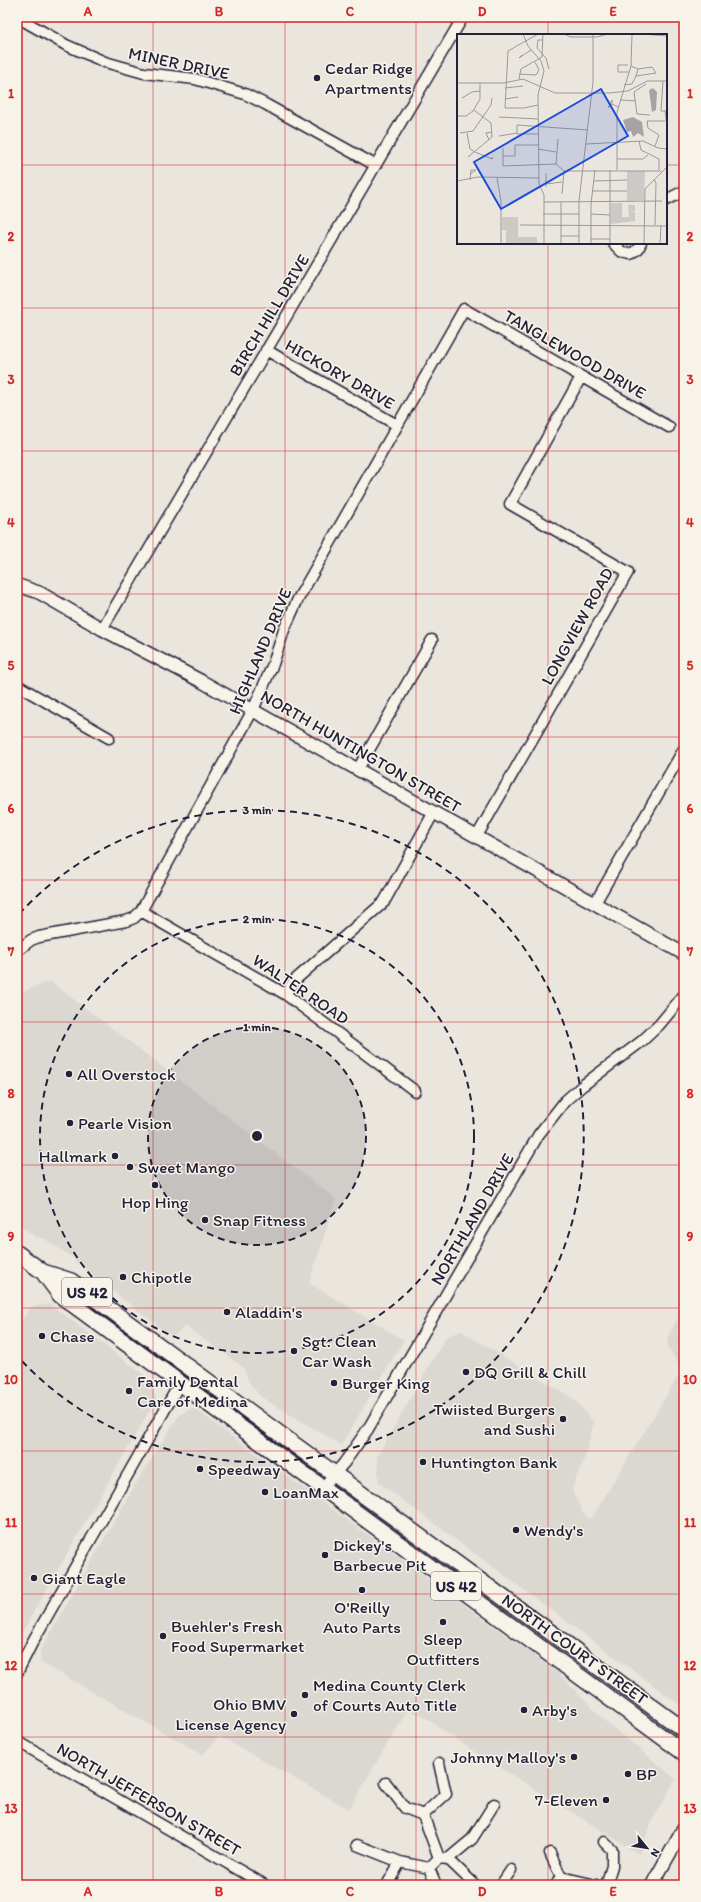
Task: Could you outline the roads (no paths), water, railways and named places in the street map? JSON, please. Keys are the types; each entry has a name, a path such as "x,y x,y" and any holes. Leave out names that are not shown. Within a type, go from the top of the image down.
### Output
{"main road":[{"name":"NORTH COURT STREET","path":"17,1253 43,1272 60,1295 684,1753"},
{"name":"NORTH COURT STREET","path":"43,1272 71,1281 684,1730"}],"street":[{"name":"MINER DRIVE","path":"17,17 66,45 104,62 144,73 195,79 245,94 376,165"},
{"name":"BIRCH HILL DRIVE","path":"102,629 463,17"},
{"path":"667,200 684,191"},
{"path":"614,244 622,252 631,254 638,250 641,244"},
{"name":"TANGLEWOOD DRIVE","path":"464,309 669,427"},
{"name":"HIGHLAND DRIVE","path":"17,951 31,940 39,937 126,922 134,918 141,911 253,710 265,686 292,610 464,309"},
{"name":"HICKORY DRIVE","path":"266,350 397,425"},
{"name":"LONGVIEW ROAD","path":"476,836 628,572 510,504 581,377"},
{"name":"NORTH HUNTINGTON STREET","path":"17,585 40,594 253,710 684,954"},
{"path":"358,769 432,640"},
{"path":"17,685 109,738"},
{"path":"595,903 684,749"},
{"path":"285,994 295,980 384,902 434,812"},
{"name":"WALTER ROAD","path":"141,911 285,994 415,1092"},
{"name":"NORTHLAND DRIVE","path":"322,1488 368,1429 539,1134 553,1116 582,1086 642,1041 659,1025 684,995"},
{"path":"17,1673 36,1635 180,1383"},
{"name":"NORTH JEFFERSON STREET","path":"17,1742 266,1885"},
{"path":"423,1815 446,1794 439,1763"},
{"path":"386,1783 405,1808 423,1815 444,1858 475,1885"},
{"path":"357,1845 400,1862 429,1868 472,1839 494,1804"},
{"path":"652,1885 684,1828"},
{"path":"604,1842 612,1850 612,1866 606,1885"},
{"path":"550,1853 558,1881 596,1885"},
{"path":"387,1885 400,1862"},
{"path":"429,1868 436,1885"},
{"path":"501,1885 511,1870"}],"place":[{"name":"Cedar Ridge Apartments","path":"317,78"},
{"name":"All Overstock","path":"69,1074"},
{"name":"Pearle Vision","path":"70,1123"},
{"name":"Hallmark","path":"115,1156"},
{"name":"Sweet Mango","path":"130,1167"},
{"name":"Hop Hing","path":"155,1185"},
{"name":"Snap Fitness","path":"205,1220"},
{"name":"Chipotle","path":"123,1277"},
{"name":"Aladdin's","path":"227,1312"},
{"name":"Chase","path":"42,1336"},
{"name":"Sgt. Clean Car Wash","path":"294,1351"},
{"name":"DQ Grill & Chill","path":"466,1372"},
{"name":"Burger King","path":"334,1383"},
{"name":"Family Dental Care of Medina","path":"129,1391"},
{"name":"Twiisted Burgers and Sushi","path":"563,1419"},
{"name":"Huntington Bank","path":"423,1462"},
{"name":"Speedway","path":"200,1469"},
{"name":"LoanMax","path":"265,1492"},
{"name":"Wendy's","path":"516,1530"},
{"name":"Dickey's Barbecue Pit","path":"325,1555"},
{"name":"Giant Eagle","path":"34,1578"},
{"name":"O'Reilly Auto Parts","path":"362,1590"},
{"name":"Sleep Outfitters","path":"443,1622"},
{"name":"Buehler's Fresh Food Supermarket","path":"163,1636"},
{"name":"Medina County Clerk of Courts Auto Title","path":"305,1695"},
{"name":"Arby's","path":"524,1710"},
{"name":"Ohio BMV License Agency","path":"294,1714"},
{"name":"Johnny Malloy's","path":"574,1757"},
{"name":"BP","path":"628,1774"},
{"name":"7-Eleven","path":"606,1800"}]}
